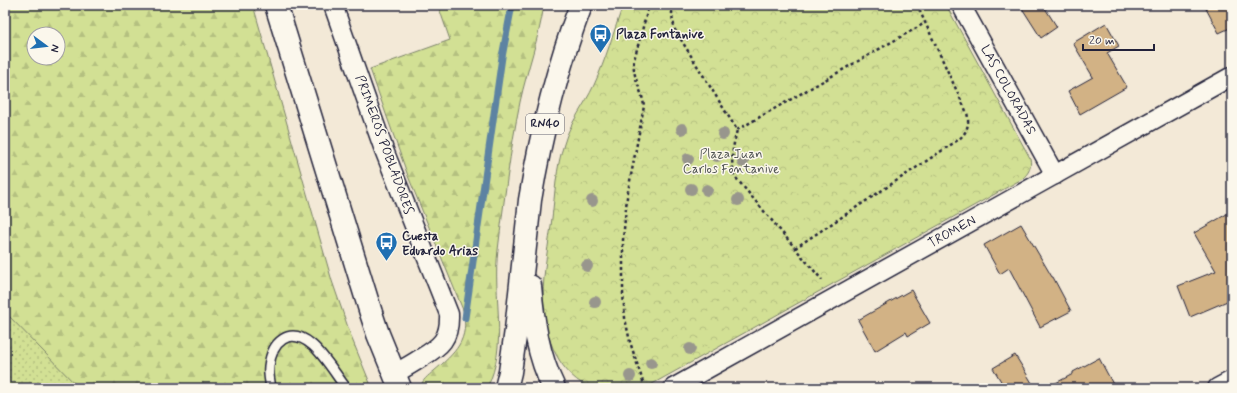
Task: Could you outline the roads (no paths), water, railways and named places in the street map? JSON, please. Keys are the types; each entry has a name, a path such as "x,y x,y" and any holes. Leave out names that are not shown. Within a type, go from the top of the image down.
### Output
{"main road":[{"path":"276,5 366,299 397,381"},
{"name":"RN40","path":"506,388 513,351 526,247 530,200 544,125 561,61 580,5"},
{"name":"RN40","path":"526,247 536,332 540,353 554,388"}],"street":[{"name":"PRIMEROS POBLADORES","path":"333,5 384,150 449,314 449,328 440,346 397,381"},
{"name":"LAS COLORADAS","path":"962,5 1055,175"},
{"name":"TROMEN","path":"672,388 1232,76"},
{"path":"1218,388 1232,380"}],"lane":[{"path":"271,388 269,368 273,352 277,344 290,336 297,336 304,339 316,348 346,388"}],"waterway":[{"path":"465,318 502,57 512,5"}],"place":[{"name":"Plaza Fontanive","path":"600,54"},
{"name":"Cuesta Eduardo Arias","path":"387,262"}],"park label":[{"name":"Plaza Juan Carlos Fontanive","path":"731,162"}]}
